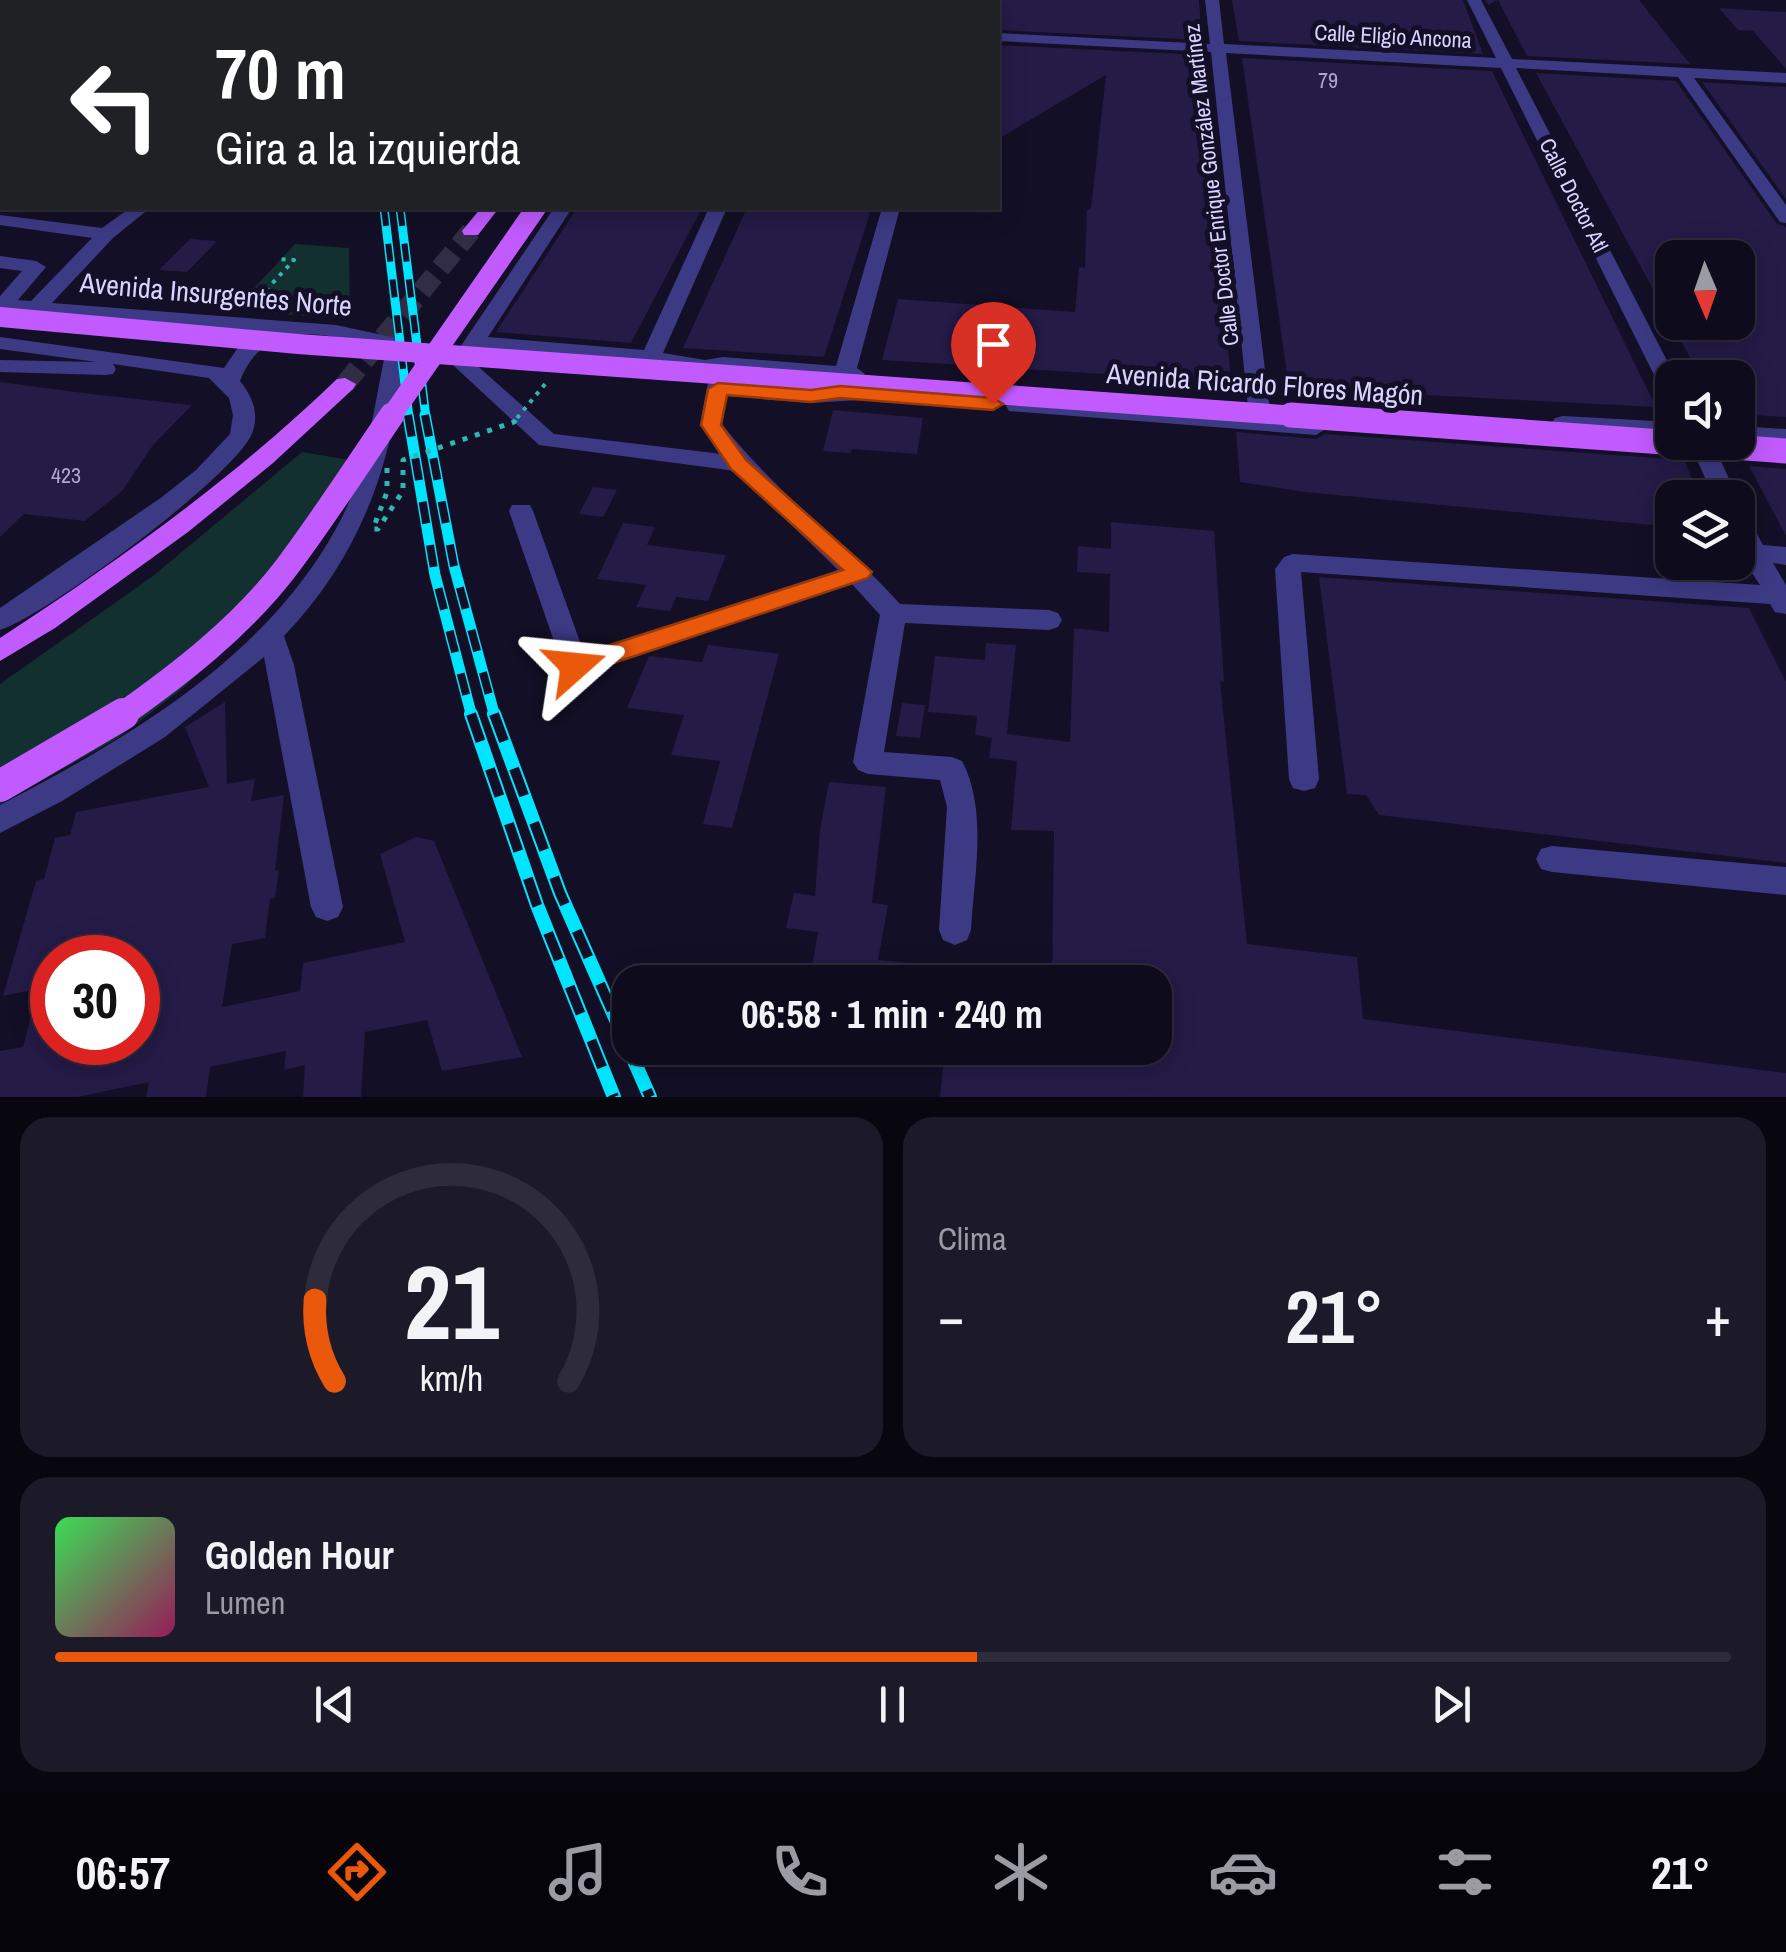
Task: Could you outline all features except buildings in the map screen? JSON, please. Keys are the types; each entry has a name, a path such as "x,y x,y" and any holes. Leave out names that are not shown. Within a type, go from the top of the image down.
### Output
{"main road":[{"path":"471,232 488,210"},
{"path":"0,786 51,760 152,695 232,629 259,600 286,569 535,210"},
{"name":"Avenida Ricardo Flores Magón","path":"1,309 298,344 1786,451"},
{"path":"0,651 173,531 288,440 345,384"}],"street":[{"name":"Calle Doctor Enrique González Martínez","path":"1212,0 1260,414"},
{"name":"Calle Doctor Atl","path":"1474,0 1657,360"},
{"name":"Calle Eligio Ancona","path":"1000,37 1786,78"},
{"path":"1682,73 1777,194 1786,218"},
{"path":"35,308 106,234 138,210"},
{"path":"562,210 462,362 547,440 738,464"},
{"path":"651,357 717,210"},
{"path":"842,383 890,210"},
{"path":"0,218 106,234"},
{"path":"0,262 36,267 1,309"},
{"name":"Avenida Insurgentes Norte","path":"0,820 134,745 204,693 270,634 326,570 368,482 396,355 390,342 294,326 1,309"},
{"path":"148,361 182,351 194,341 201,330 190,320"},
{"path":"0,366 222,376 264,337 294,326"},
{"path":"0,342 148,361 222,376 245,404 241,438 209,473 0,620"},
{"name":"Avenida Ricardo Flores Magón","path":"474,342 651,357 811,396 842,383"},
{"name":"Avenida Ricardo Flores Magón","path":"717,372 1655,446"},
{"path":"717,372 711,425 738,464 860,572 893,612 1048,620"},
{"name":"Avenida Ricardo Flores Magón","path":"1260,414 1655,428"},
{"path":"1755,435 1786,436"},
{"name":"Avenida Ricardo Flores Magón","path":"1755,457 1786,462"},
{"path":"521,512 575,666 860,572"},
{"path":"1755,552 1786,556"},
{"path":"1755,558 1782,602"},
{"path":"1304,780 1288,569 1293,563 1782,602"},
{"path":"893,612 868,762 952,769 962,806 954,930"},
{"path":"270,634 280,665 328,907"},
{"path":"1552,859 1786,880"}],"path":[{"path":"261,295 294,260 276,259"},
{"path":"387,460 387,492 373,529 378,530 403,491 403,460 514,422 547,382"}],"green space":[{"path":"295,244 349,248 350,320 234,310"},
{"path":"302,452 350,460 251,625 183,688 118,738 0,804 0,684 153,576"}],"tunnel":[{"path":"345,384 471,231"}],"railway":[{"path":"384,210 409,418"},
{"path":"400,210 426,418"},
{"path":"408,415 435,575 472,717"},
{"path":"425,415 454,566 495,716"},
{"path":"495,716 560,893 650,1097"},
{"path":"472,717 537,905 614,1097"}],"route":[{"path":"575,666 860,572 738,464 711,425 718,389 811,396 840,392 993,404"}]}
